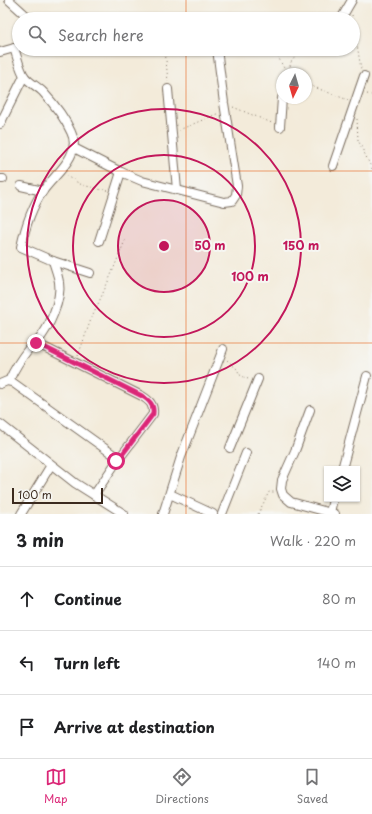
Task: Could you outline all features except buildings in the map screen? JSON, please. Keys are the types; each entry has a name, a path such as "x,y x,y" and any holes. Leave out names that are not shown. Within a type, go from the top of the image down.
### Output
{"street":[{"path":"9,0 22,12"},
{"path":"345,12 352,0"},
{"path":"0,52 12,48"},
{"path":"19,56 24,76 43,92 58,111 72,133 74,142 74,148 59,172 43,191 26,225 21,248 53,261 90,273"},
{"path":"74,148 142,181 224,202 232,201 236,195 238,186 224,107 218,56"},
{"path":"0,124 24,76"},
{"path":"333,166 364,76"},
{"path":"168,89 177,190"},
{"path":"280,127 282,104"},
{"path":"99,241 121,172"},
{"path":"21,186 43,191"},
{"path":"9,381 14,370 32,345 36,343 49,323 59,298 59,281 53,261"},
{"path":"36,343 142,396 152,404 154,409 153,414 115,464 94,495"},
{"path":"163,514 181,457 222,352"},
{"path":"343,466 367,376"},
{"path":"0,384 4,381 9,381 111,452 115,458 115,464"},
{"path":"230,448 257,381"},
{"path":"310,410 295,451 282,480 282,492 288,500 295,504 332,513 334,502"},
{"path":"0,424 26,443 51,465 121,513"},
{"path":"222,514 246,453"},
{"path":"21,514 51,465"},
{"path":"170,494 214,514"}],"path":[{"path":"166,56 168,89"},
{"path":"278,56 285,68"},
{"path":"290,68 291,62 296,56"},
{"path":"359,56 364,76"},
{"path":"312,87 354,105 358,120 358,140 372,169"},
{"path":"172,132 224,107 280,127"},
{"path":"59,172 82,185 115,192"},
{"path":"76,363 90,322 126,238"},
{"path":"222,352 237,369 240,375 257,381"},
{"path":"258,514 269,492 282,492"}],"route":[{"path":"36,343 142,396 149,400 152,404 154,409 153,414 115,464 116,461"}]}
